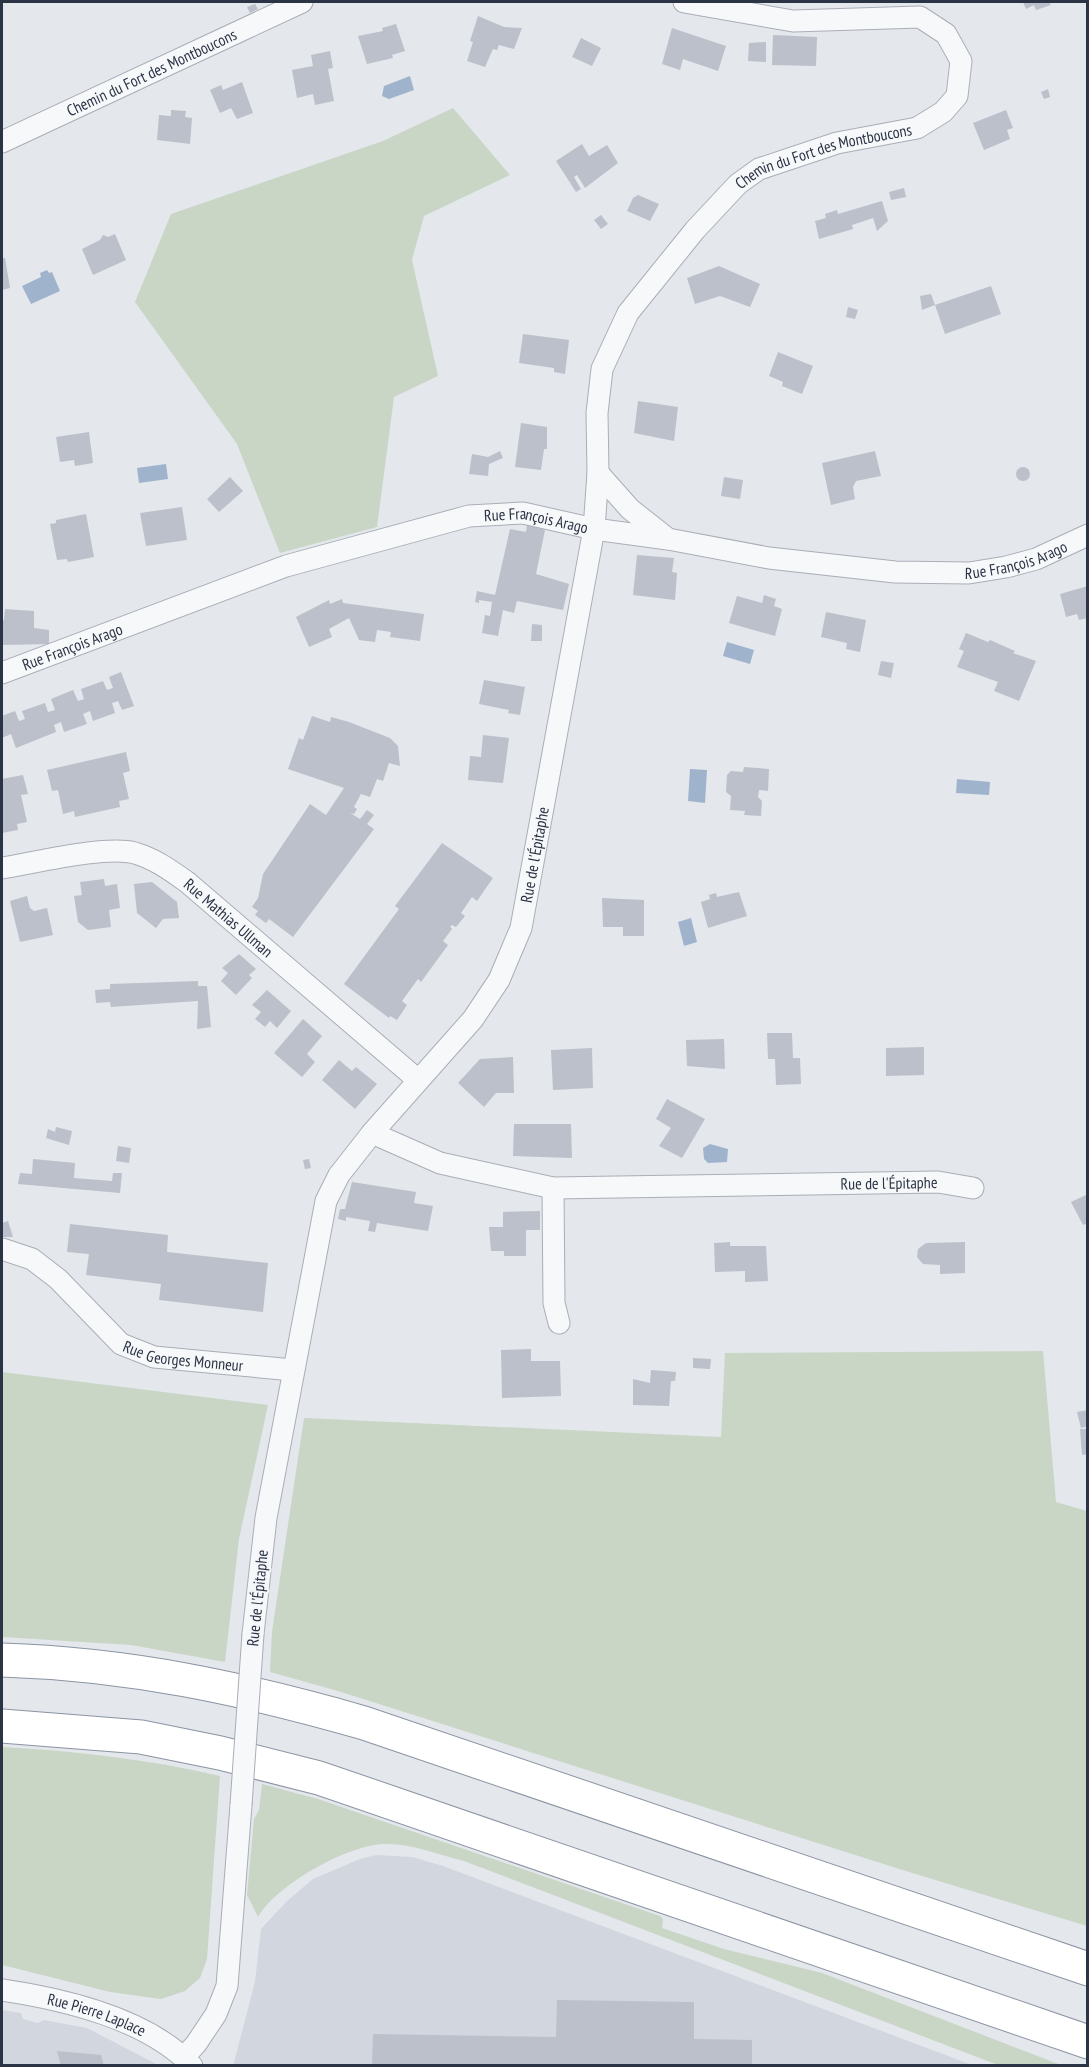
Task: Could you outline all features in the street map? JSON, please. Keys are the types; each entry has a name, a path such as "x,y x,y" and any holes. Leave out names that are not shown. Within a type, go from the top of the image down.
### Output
{"highway":[{"path":"2,1660 63,1662 141,1671 283,1700 364,1723 1088,1969"},
{"path":"2,1726 141,1737 220,1753 319,1778 1088,2042"},
{"path":"997,1937 1088,1955"},
{"path":"971,2003 1088,2054"}],"street":[{"name":"Chemin du Fort des Montboucons","path":"2,142 302,2"},
{"name":"Chemin du Fort des Montboucons","path":"594,529 598,473 597,413 602,369 628,313 695,230 738,184 759,169 837,143 917,128 943,112 957,96 961,61 946,34 921,18 793,21 746,7 684,2"},
{"path":"598,473 630,509 668,539"},
{"name":"Rue François Arago","path":"2,673 286,566 468,516 523,513 594,529 668,539 780,559 896,572 969,573 1036,559 1088,535"},
{"name":"Rue de l'Épitaphe","path":"188,2061 216,2014 227,1986 253,1634 266,1518 326,1201 339,1175 372,1133 473,1019 499,980 521,928 594,529"},
{"name":"Rue Mathias Ullman","path":"2,868 100,853 132,852 156,860 187,882 418,1080"},
{"name":"Rue de l'Épitaphe","path":"372,1133 440,1163 554,1188 938,1182 973,1188"},
{"path":"554,1188 554,1303 559,1323"},
{"name":"Rue Georges Monneur","path":"2,1249 32,1259 58,1279 121,1344 154,1357 293,1370"},
{"name":"Rue Pierre Laplace","path":"2,1990 35,1995 93,2011 136,2027 188,2061"}],"shaded area":[{"path":"376,1855 412,1857 443,1866 972,2065 233,2066 255,1982 261,1929 287,1901 313,1879 360,1859"},
{"path":"2,2010 21,2013 23,2019 38,2023 44,2020 87,2028 158,2065 2,2065"}],"green space":[{"path":"453,108 510,175 424,216 412,260 438,376 394,397 377,527 280,553 237,444 135,302 171,214 383,141"},
{"path":"1043,1351 1056,1502 1087,1511 1087,1926 338,1691 270,1672 272,1632 304,1418 721,1437 725,1353"},
{"path":"2,1372 268,1405 239,1539 225,1662 131,1645 2,1637"},
{"path":"2,1747 111,1757 220,1776 207,1959 200,1978 185,1991 161,1999 110,1992 2,1965"},
{"path":"262,1784 318,1799 660,1916 663,1919 662,1928 724,1949 822,1973 1061,2065 998,2065 464,1861 407,1846 387,1844 372,1846 335,1858 315,1868 281,1892 258,1917 247,1895 254,1819 259,1810"}],"water":[{"path":"410,76 414,90 389,99 382,96 384,86"},
{"path":"47,270 49,273 52,272 60,291 31,304 22,286 41,277 40,273"},
{"path":"166,464 168,479 139,483 137,468"},
{"path":"727,642 754,650 750,664 723,656"},
{"path":"690,769 707,770 705,803 688,801"},
{"path":"957,779 990,782 989,795 956,793"},
{"path":"691,918 697,942 684,946 678,922"},
{"path":"710,1144 728,1149 727,1162 708,1163 704,1159 703,1148"}],"building":[{"path":"1023,2 1049,2 1051,5 1036,10 1034,5 1026,9"},
{"path":"255,4 258,9 250,13 247,7"},
{"path":"478,16 504,27 522,28 514,49 499,45 497,50 493,49 485,67 467,61 473,42 470,41"},
{"path":"396,24 405,51 392,55 393,58 367,64 358,36 383,31 382,28"},
{"path":"672,28 726,46 718,71 683,59 680,70 662,64"},
{"path":"773,35 817,37 816,66 772,65"},
{"path":"581,38 601,48 592,66 572,57"},
{"path":"766,42 766,62 748,61 749,43"},
{"path":"330,51 333,68 328,69 334,101 315,105 313,94 297,98 292,70 313,66 311,55"},
{"path":"242,82 253,113 237,119 231,108 220,113 210,90 221,85 223,90"},
{"path":"1048,89 1050,97 1044,99 1041,92"},
{"path":"171,110 186,111 185,117 192,118 190,144 157,140 159,115 171,116"},
{"path":"1006,110 1013,128 1007,130 1010,139 984,150 973,123"},
{"path":"582,144 589,156 607,145 618,163 585,188 577,175 574,177 581,189 576,192 556,161"},
{"path":"904,188 906,197 891,200 889,192"},
{"path":"638,195 659,204 650,221 627,211 633,198"},
{"path":"882,201 888,221 877,231 873,218 852,225 853,229 819,239 815,221 826,218 825,214 837,210 838,214"},
{"path":"601,215 608,224 601,229 594,220"},
{"path":"115,234 126,260 93,275 82,249 100,240 103,235 108,237"},
{"path":"2,258 5,258 10,288 2,290"},
{"path":"719,266 760,284 750,307 720,296 695,304 687,278"},
{"path":"991,286 1001,314 945,334 935,305"},
{"path":"931,294 935,305 922,310 920,296"},
{"path":"848,307 858,310 855,319 846,317"},
{"path":"523,334 569,340 565,374 554,372 554,368 519,363"},
{"path":"778,352 813,366 802,394 782,386 783,382 769,376"},
{"path":"638,401 678,407 674,441 634,433"},
{"path":"521,423 547,427 547,449 544,449 541,470 515,467"},
{"path":"89,432 93,463 75,466 74,460 60,462 56,437"},
{"path":"500,451 503,458 489,464 488,476 469,474 472,454 488,457"},
{"path":"875,451 881,476 856,481 853,487 855,499 831,505 822,463"},
{"path":"1020,467 1026,467 1030,474 1026,481 1020,481 1016,477 1016,471"},
{"path":"230,477 243,491 219,512 207,499"},
{"path":"724,477 743,480 740,499 721,496"},
{"path":"182,507 187,540 146,546 140,513"},
{"path":"86,514 94,557 68,562 67,559 57,560 50,524 56,523 56,520"},
{"path":"527,525 545,530 536,574 569,584 563,610 517,601 514,613 503,610 498,636 482,633 485,615 490,616 492,602 479,600 479,603 475,602 477,591 495,595 510,529 526,532"},
{"path":"637,555 674,558 672,572 677,573 675,600 633,595"},
{"path":"1088,586 1088,618 1079,620 1077,614 1066,617 1060,594"},
{"path":"764,595 776,599 774,606 782,609 775,636 729,623 737,596 762,603"},
{"path":"342,599 343,603 424,614 420,641 390,637 391,632 377,630 375,642 359,640 349,618 329,629 332,637 309,647 296,617 329,600 330,604"},
{"path":"5,609 34,611 34,628 49,630 49,644 2,645 2,622"},
{"path":"826,612 866,620 860,652 846,649 847,643 821,637"},
{"path":"532,624 542,625 542,641 531,641"},
{"path":"966,633 988,642 990,640 1015,651 1013,653 1036,661 1019,701 994,691 998,682 957,667 964,651 959,649"},
{"path":"881,661 894,663 891,678 878,675"},
{"path":"121,672 134,706 122,710 118,701 112,703 115,713 93,721 90,711 83,714 87,724 64,732 61,722 54,725 56,732 16,748 11,734 2,738 2,716 15,711 19,721 25,719 22,711 45,703 48,712 55,710 51,699 73,690 78,701 84,699 81,689 103,681 107,690 113,688 109,677"},
{"path":"484,680 525,687 520,715 508,713 509,710 479,704"},
{"path":"312,716 330,722 331,717 349,722 390,738 398,746 400,766 389,763 383,781 377,779 370,797 361,794 354,807 357,809 354,814 350,813 360,819 367,810 374,815 367,824 374,829 293,937 269,919 266,923 255,915 258,911 252,907 258,898 263,874 310,804 326,815 344,788 288,769 299,738 303,740"},
{"path":"483,735 509,738 503,783 468,780 470,756 481,757"},
{"path":"126,752 130,771 123,773 129,799 119,801 120,807 75,817 74,811 63,814 58,790 52,791 47,770"},
{"path":"744,767 769,769 768,791 759,790 758,797 762,801 761,816 744,815 745,811 730,810 731,796 726,792 727,775 731,771 743,772"},
{"path":"23,775 28,794 21,795 27,822 17,824 18,830 2,833 2,779"},
{"path":"442,843 493,878 477,901 472,897 461,913 465,916 456,927 452,925 450,927 452,929 443,941 448,945 421,982 418,979 402,1001 407,1005 397,1020 390,1016 389,1018 344,984 399,909 395,906"},
{"path":"104,879 105,886 117,884 120,908 109,910 111,927 88,930 78,922 74,896 82,895 80,882"},
{"path":"152,882 177,902 179,918 163,919 156,928 137,913 134,884"},
{"path":"739,892 747,916 708,928 701,902 710,899 709,895 716,893 717,897"},
{"path":"27,896 30,908 34,911 47,908 53,935 20,942 10,901"},
{"path":"602,898 644,900 644,936 623,936 623,927 603,927"},
{"path":"239,954 256,969 249,975 252,978 236,995 221,981 228,973 222,968"},
{"path":"198,981 198,986 207,986 211,1027 197,1029 198,1001 111,1007 110,1002 96,1003 95,990 110,989 110,984"},
{"path":"267,990 291,1011 277,1028 270,1021 265,1027 255,1019 261,1012 252,1005"},
{"path":"303,1019 322,1036 307,1054 315,1062 302,1077 274,1053"},
{"path":"767,1033 792,1033 793,1058 800,1058 801,1084 776,1085 775,1059 768,1059"},
{"path":"724,1039 725,1069 687,1066 686,1040"},
{"path":"924,1047 924,1075 886,1076 886,1048"},
{"path":"592,1048 593,1088 553,1090 551,1050"},
{"path":"513,1057 514,1093 496,1093 484,1107 458,1083 480,1059"},
{"path":"339,1060 352,1071 356,1067 377,1084 355,1109 322,1080"},
{"path":"667,1099 705,1119 682,1158 659,1146 671,1128 656,1119"},
{"path":"514,1124 571,1124 572,1158 513,1156"},
{"path":"56,1127 72,1131 69,1145 46,1138 48,1129 55,1132"},
{"path":"118,1146 131,1148 129,1163 116,1161"},
{"path":"33,1159 75,1163 74,1178 112,1181 113,1173 122,1173 120,1193 18,1184 20,1173 32,1174"},
{"path":"309,1159 311,1168 305,1169 303,1160"},
{"path":"352,1182 416,1192 414,1203 433,1206 428,1231 377,1223 375,1232 368,1231 370,1221 346,1217 346,1221 338,1219 340,1209 345,1209"},
{"path":"1088,1194 1088,1223 1083,1225 1071,1202"},
{"path":"540,1211 540,1230 526,1230 526,1256 504,1256 504,1251 491,1251 489,1227 503,1227 503,1212"},
{"path":"8,1221 13,1237 2,1237 2,1223"},
{"path":"70,1224 168,1235 167,1252 268,1263 263,1312 159,1300 161,1284 86,1275 89,1254 67,1252"},
{"path":"730,1242 730,1246 766,1246 768,1281 745,1282 745,1271 715,1272 714,1243"},
{"path":"965,1242 965,1273 940,1274 940,1265 923,1264 917,1257 918,1249 926,1243"},
{"path":"531,1349 531,1361 560,1361 561,1396 502,1398 501,1350"},
{"path":"693,1358 711,1359 710,1369 693,1368"},
{"path":"651,1370 676,1372 675,1381 671,1381 669,1406 633,1405 633,1379 650,1383"},
{"path":"1088,1410 1088,1426 1081,1428 1077,1412"},
{"path":"1080,1429 1088,1429 1088,1454 1082,1455"},
{"path":"557,2000 694,2002 694,2039 752,2040 752,2066 372,2066 373,2034 556,2037"},
{"path":"57,2051 101,2055 104,2066 61,2066"}]}
